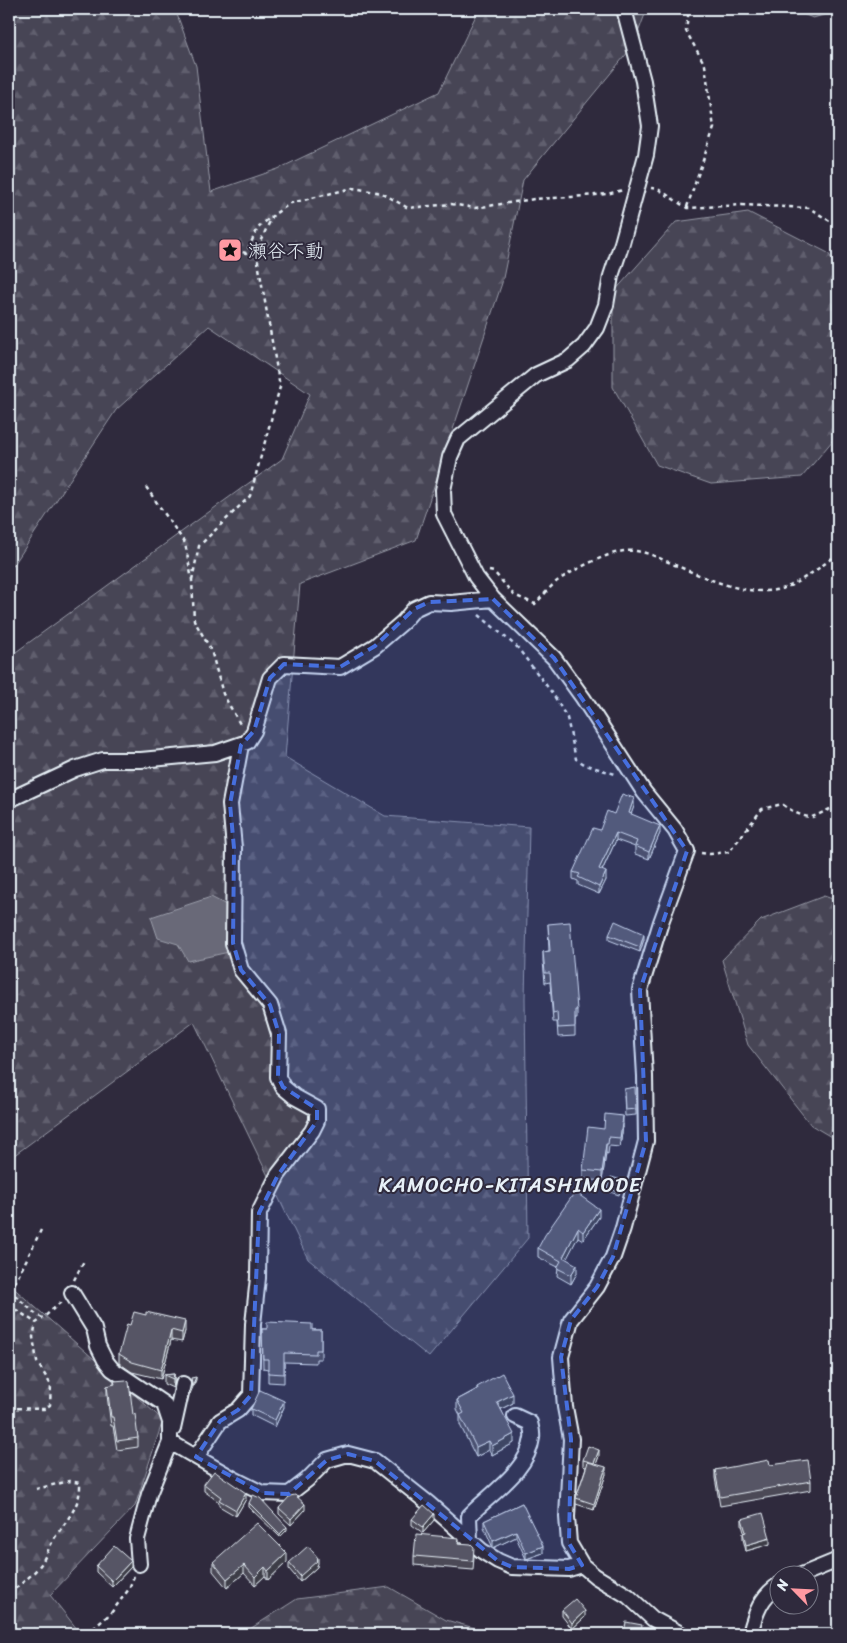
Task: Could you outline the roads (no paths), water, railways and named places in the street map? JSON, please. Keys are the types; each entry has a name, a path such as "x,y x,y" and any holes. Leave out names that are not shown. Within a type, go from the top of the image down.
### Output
{"street":[{"path":"624,9 643,81 650,126 646,155 611,276 606,305 597,328 584,346 568,360 536,375 458,439 450,457 443,490 444,514 476,578 493,600 554,658 583,698 637,781 675,830 687,851 661,922 640,990 646,1076 646,1140 644,1149 623,1228 613,1257 597,1287 571,1320 561,1357 565,1407 571,1439 567,1517 569,1542 582,1564 595,1576 628,1596 653,1619 681,1634"},
{"path":"9,800 75,769 102,760 141,760 197,755 215,753 241,746 248,742 254,731 270,678 284,664 340,667 375,646 403,622 414,609 430,602 493,600"},
{"path":"196,1457 220,1421 238,1410 252,1395 253,1324 258,1278 258,1214 278,1175 318,1121 317,1109 283,1087 278,1077 279,1034 270,1005 241,970 233,943 234,848 230,804 241,746"},
{"path":"72,1293 94,1329 98,1346 108,1365 164,1404 170,1422 170,1442"},
{"path":"139,1564 137,1539 148,1494 170,1442 183,1384"},
{"path":"470,1541 470,1516 507,1482 524,1459 532,1438 530,1423 515,1416"},
{"path":"170,1442 262,1493 289,1494 307,1480 327,1460 348,1454 375,1461 428,1503 482,1551 512,1567 569,1569 582,1564"},
{"path":"820,1567 838,1560"},
{"path":"750,1634 757,1612 770,1591"}],"water":[{"path":"211,897 230,907 229,952 188,961 178,944 158,938 151,917"}],"place":[{"name":"瀬谷不動","path":"230,250"}],"district":[{"name":"KAMOCHO-KITASHIMODE","path":"510,1185"}]}
